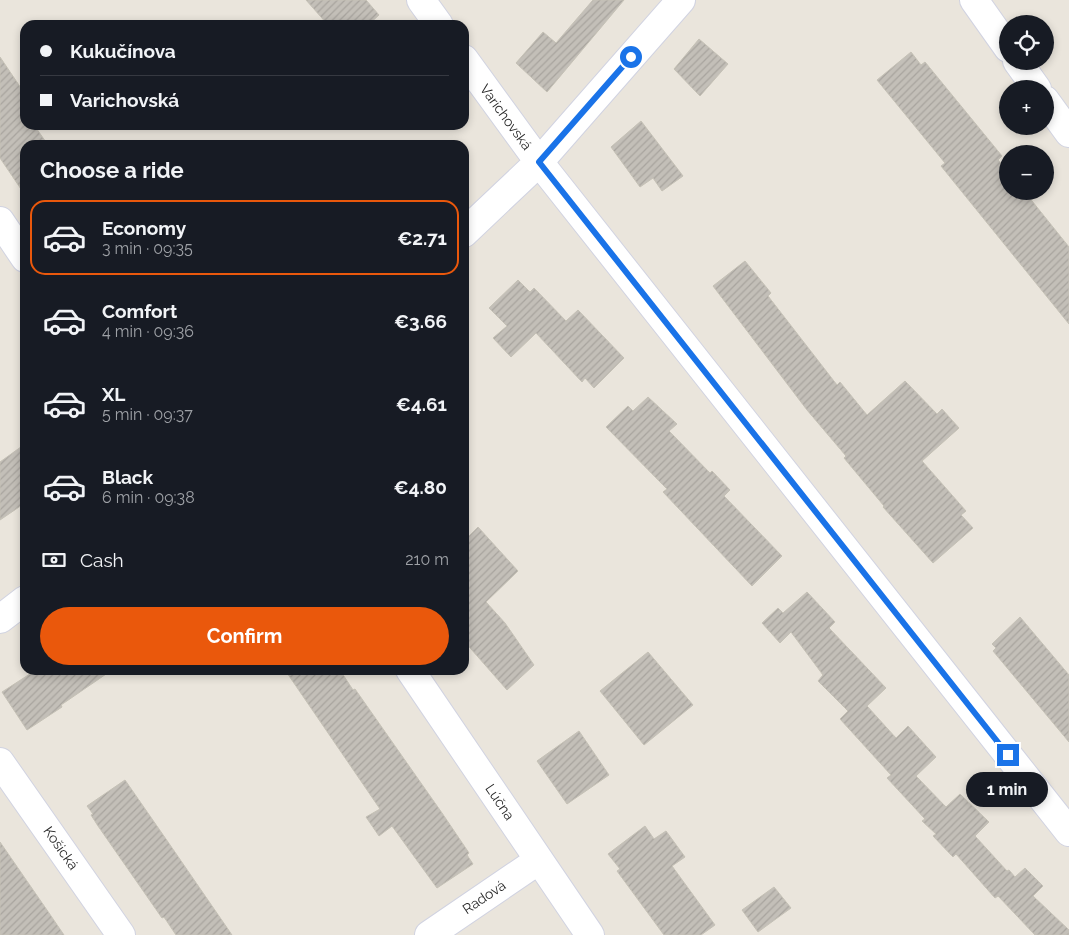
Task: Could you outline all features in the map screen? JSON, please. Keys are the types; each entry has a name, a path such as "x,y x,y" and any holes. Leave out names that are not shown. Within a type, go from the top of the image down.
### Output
{"street":[{"path":"421,0 435,20"},
{"path":"469,228 539,162 681,0"},
{"path":"974,0 999,35"},
{"name":"Varichovská","path":"469,66 539,162 1069,832"},
{"path":"1054,112 1069,133"},
{"path":"0,221 20,251"},
{"path":"0,619 20,604"},
{"name":"Lúčna","path":"413,675 590,935"},
{"name":"Košická","path":"0,762 122,935"},
{"name":"Radová","path":"429,935 539,860"}],"building":[{"path":"306,0 366,0 379,15 374,20 324,20"},
{"path":"593,0 624,0 547,92 516,63 543,32 556,43"},
{"path":"699,39 728,64 700,96 674,69"},
{"path":"911,52 921,65 925,62 999,152 999,200 1031,200 1069,247 1069,324 941,166 945,163 877,80"},
{"path":"0,57 20,87 20,130 38,130 44,140 20,140 20,188 0,158"},
{"path":"641,121 683,176 662,191 653,178 640,187 611,147"},
{"path":"745,261 771,293 768,296 837,385 840,382 867,415 905,381 937,414 942,409 959,428 922,461 966,511 961,515 973,528 933,563 883,507 844,458 846,456 807,410 713,286"},
{"path":"518,280 530,292 534,288 566,321 578,310 624,358 594,388 585,378 582,382 536,333 511,357 493,338 507,326 489,308"},
{"path":"648,397 677,424 669,431 710,473 712,471 730,490 724,496 782,556 752,586 663,492 667,489 606,427 628,406 633,411"},
{"path":"20,448 20,506 0,520 0,462"},
{"path":"478,527 518,571 486,602 505,623 534,665 507,690 469,647 469,536"},
{"path":"807,592 835,622 829,628 886,688 867,706 896,738 908,726 936,757 916,776 946,807 960,794 989,822 975,836 1007,871 1009,870 1015,877 1025,868 1043,886 1033,896 1069,930 1069,935 1035,935 998,896 995,898 956,854 953,857 933,836 936,834 922,821 925,819 887,778 891,775 840,719 848,711 818,681 823,675 791,632 780,643 762,623 778,608 783,613"},
{"path":"1020,617 1069,675 1069,742 993,651 996,648 992,644"},
{"path":"648,652 693,705 644,745 600,691"},
{"path":"28,675 105,675 27,730 2,692"},
{"path":"288,675 343,675 442,813 469,853 467,855 473,864 437,888 392,826 379,836 366,817 380,809"},
{"path":"579,731 609,775 567,804 537,761"},
{"path":"125,780 232,935 176,935 98,826 87,806"},
{"path":"645,826 654,839 666,831 685,857 672,866 715,925 701,935 664,935 617,871 620,869 608,854"},
{"path":"0,842 49,913 64,935 0,935"},
{"path":"774,887 791,908 758,932 742,910"}],"route":[{"path":"631,57 539,162 1008,755"}]}
